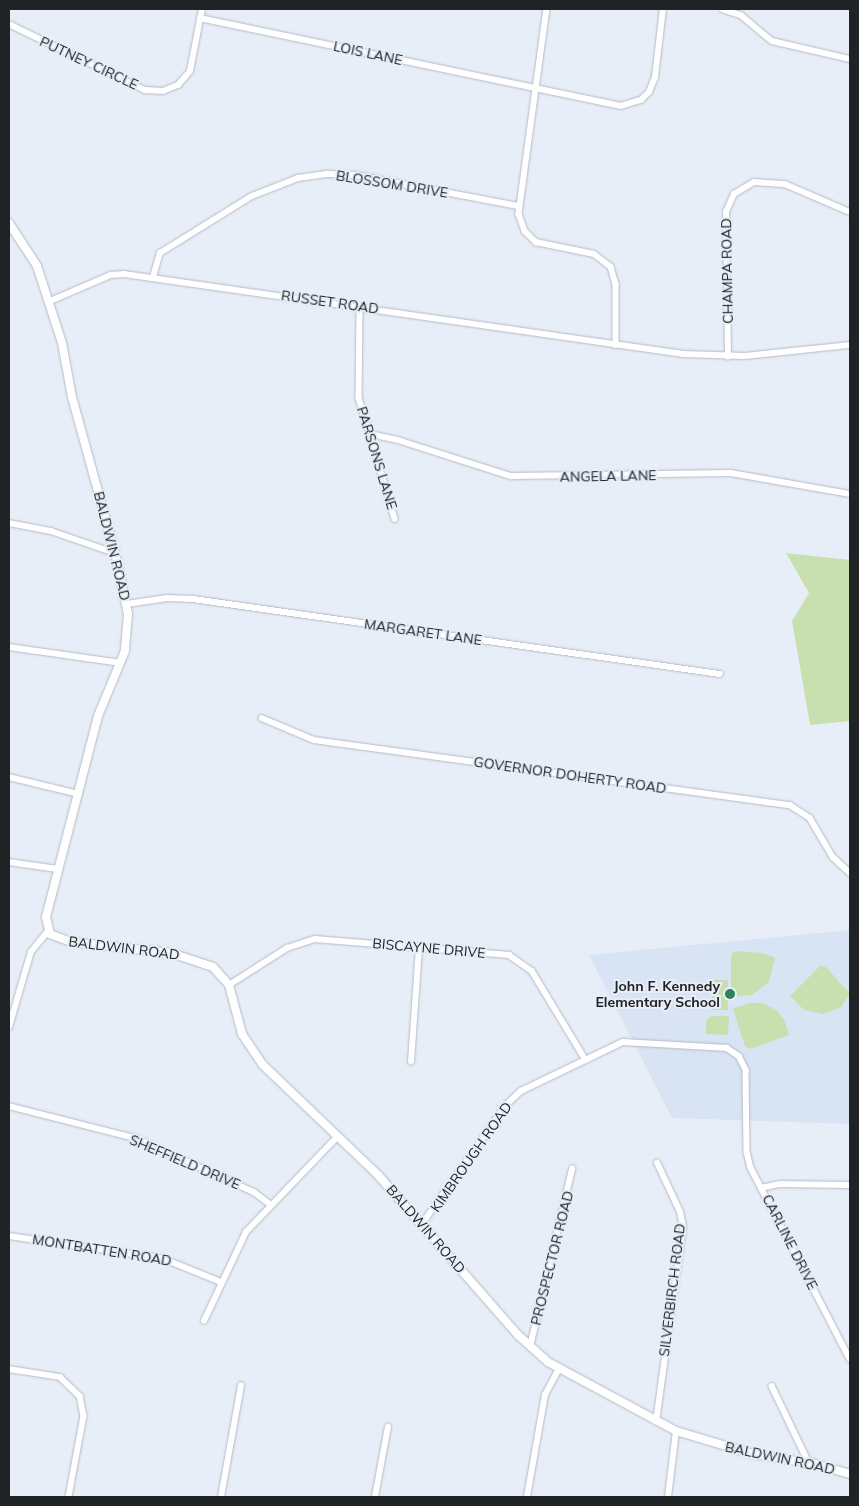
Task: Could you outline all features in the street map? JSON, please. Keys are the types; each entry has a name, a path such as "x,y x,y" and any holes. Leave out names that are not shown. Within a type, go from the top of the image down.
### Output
{"street":[{"name":"PUTNEY CIRCLE","path":"9,24 145,90 157,91 171,89 187,77 202,9"},
{"path":"548,9 519,206 522,224 533,240 598,255 611,267 616,284 616,345"},
{"name":"LOIS LANE","path":"200,18 621,106 641,100 655,77 663,9"},
{"path":"722,9 741,15 777,43 850,59"},
{"name":"BLOSSOM DRIVE","path":"153,277 160,253 252,196 298,178 328,174 356,175 519,206"},
{"name":"CHAMPA ROAD","path":"728,357 726,212 734,194 754,182 785,184 850,212"},
{"name":"BALDWIN ROAD","path":"9,222 32,255 48,302 116,553 127,604 128,636 121,663 98,716 46,917 48,930 56,938 71,942 158,950 195,959 213,967 229,985 240,1028 250,1048 273,1074 338,1136 422,1224 530,1347 559,1369 676,1431 753,1454 809,1463 850,1474"},
{"name":"RUSSET ROAD","path":"48,302 111,275 153,277 616,345 728,357 850,345"},
{"name":"PARSONS LANE","path":"360,307 359,398 395,519"},
{"name":"ANGELA LANE","path":"370,434 398,440 511,476 731,474 850,494"},
{"path":"9,523 51,531 116,553"},
{"name":"MARGARET LANE","path":"127,604 167,598 193,599 720,674"},
{"path":"9,647 121,663"},
{"name":"GOVERNOR DOHERTY ROAD","path":"262,718 314,740 790,805 810,818 833,856 850,873"},
{"path":"9,777 79,794"},
{"path":"9,862 58,869"},
{"path":"9,1027 31,952 48,930"},
{"name":"BISCAYNE DRIVE","path":"229,985 287,948 305,941 325,939 498,954 518,959 536,977 586,1060"},
{"path":"412,1062 419,948"},
{"name":"KIMBROUGH ROAD","path":"422,1224 510,1101 527,1088 624,1041 727,1048 739,1056 746,1070 748,1121"},
{"name":"SHEFFIELD DRIVE","path":"9,1106 138,1140 254,1192 271,1205"},
{"name":"CARLINE DRIVE","path":"748,1121 747,1155 761,1188 850,1359"},
{"path":"204,1321 246,1232 338,1136"},
{"name":"SILVERBIRCH ROAD","path":"656,1422 683,1227 680,1212 657,1163"},
{"name":"PROSPECTOR ROAD","path":"530,1347 572,1168"},
{"path":"761,1188 780,1184 850,1185"},
{"name":"MONTBATTEN ROAD","path":"9,1236 162,1258 221,1282"},
{"path":"9,1369 60,1377 80,1396 84,1416 69,1497"},
{"path":"527,1497 546,1395 559,1369"},
{"path":"221,1497 242,1386"},
{"path":"772,1386 809,1463"},
{"path":"375,1497 388,1427"},
{"path":"668,1497 676,1431"}],"shaded area":[{"name":"John F. Kennedy Elementary School","path":"850,930 850,1124 672,1118 589,955"}],"green space":[{"path":"786,553 850,560 850,721 810,725 792,621 809,593"},
{"path":"735,951 762,953 775,958 769,982 752,995 731,997 731,954"},
{"path":"820,966 826,967 850,994 840,1008 823,1014 804,1010 790,996"},
{"path":"712,980 728,980 728,1010 712,1010"},
{"path":"749,1003 763,1003 776,1010 785,1021 789,1035 750,1049 745,1046 733,1009"},
{"path":"712,1016 729,1016 728,1035 706,1034 706,1021"}],"place":[{"name":"John F. Kennedy Elementary School","path":"730,994"}]}
